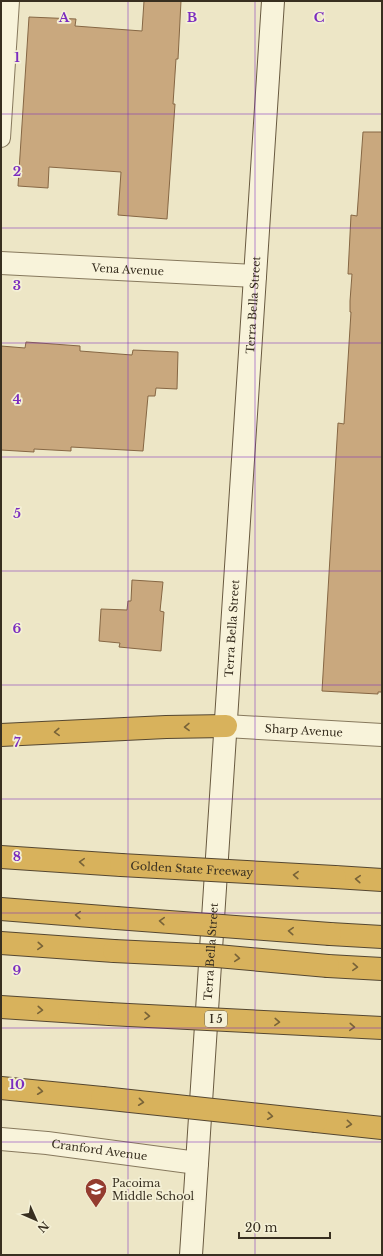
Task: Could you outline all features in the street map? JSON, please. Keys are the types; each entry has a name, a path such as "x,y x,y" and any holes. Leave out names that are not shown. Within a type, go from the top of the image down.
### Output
{"highway":[{"path":"1,735 166,727 226,726"},
{"name":"Golden State Freeway","path":"1,857 382,880"},
{"path":"1,909 382,937"},
{"path":"1,943 217,956 328,966 382,969"},
{"name":"I 5","path":"1,1007 382,1028"},
{"path":"1,1088 382,1128"}],"main road":[{"name":"Terra Bella Street","path":"191,1255 273,1"},
{"name":"Vena Avenue","path":"1,263 254,276"},
{"name":"Sharp Avenue","path":"226,726 382,735"},
{"name":"Cranford Avenue","path":"1,1139 47,1143 198,1163"}],"lane":[{"path":"1,138 10,1"}],"building":[{"path":"144,1 181,1 178,59 176,59 173,104 175,104 167,219 118,215 121,172 49,167 48,188 18,186 29,17 76,19 75,26 142,31"},
{"path":"363,132 382,132 382,692 378,692 378,694 322,691 338,423 344,424 351,312 350,301 352,274 348,274 351,215 357,216"},
{"path":"26,342 80,346 80,351 132,355 133,350 178,352 177,389 156,388 155,396 148,396 143,451 71,447 71,451 34,449 34,452 1,450 1,346 25,348"},
{"path":"132,580 163,582 160,611 164,612 161,651 119,647 120,643 99,641 101,609 127,610 128,601 131,601"}],"place":[{"name":"Pacoima Middle School","path":"96,1208"}]}
